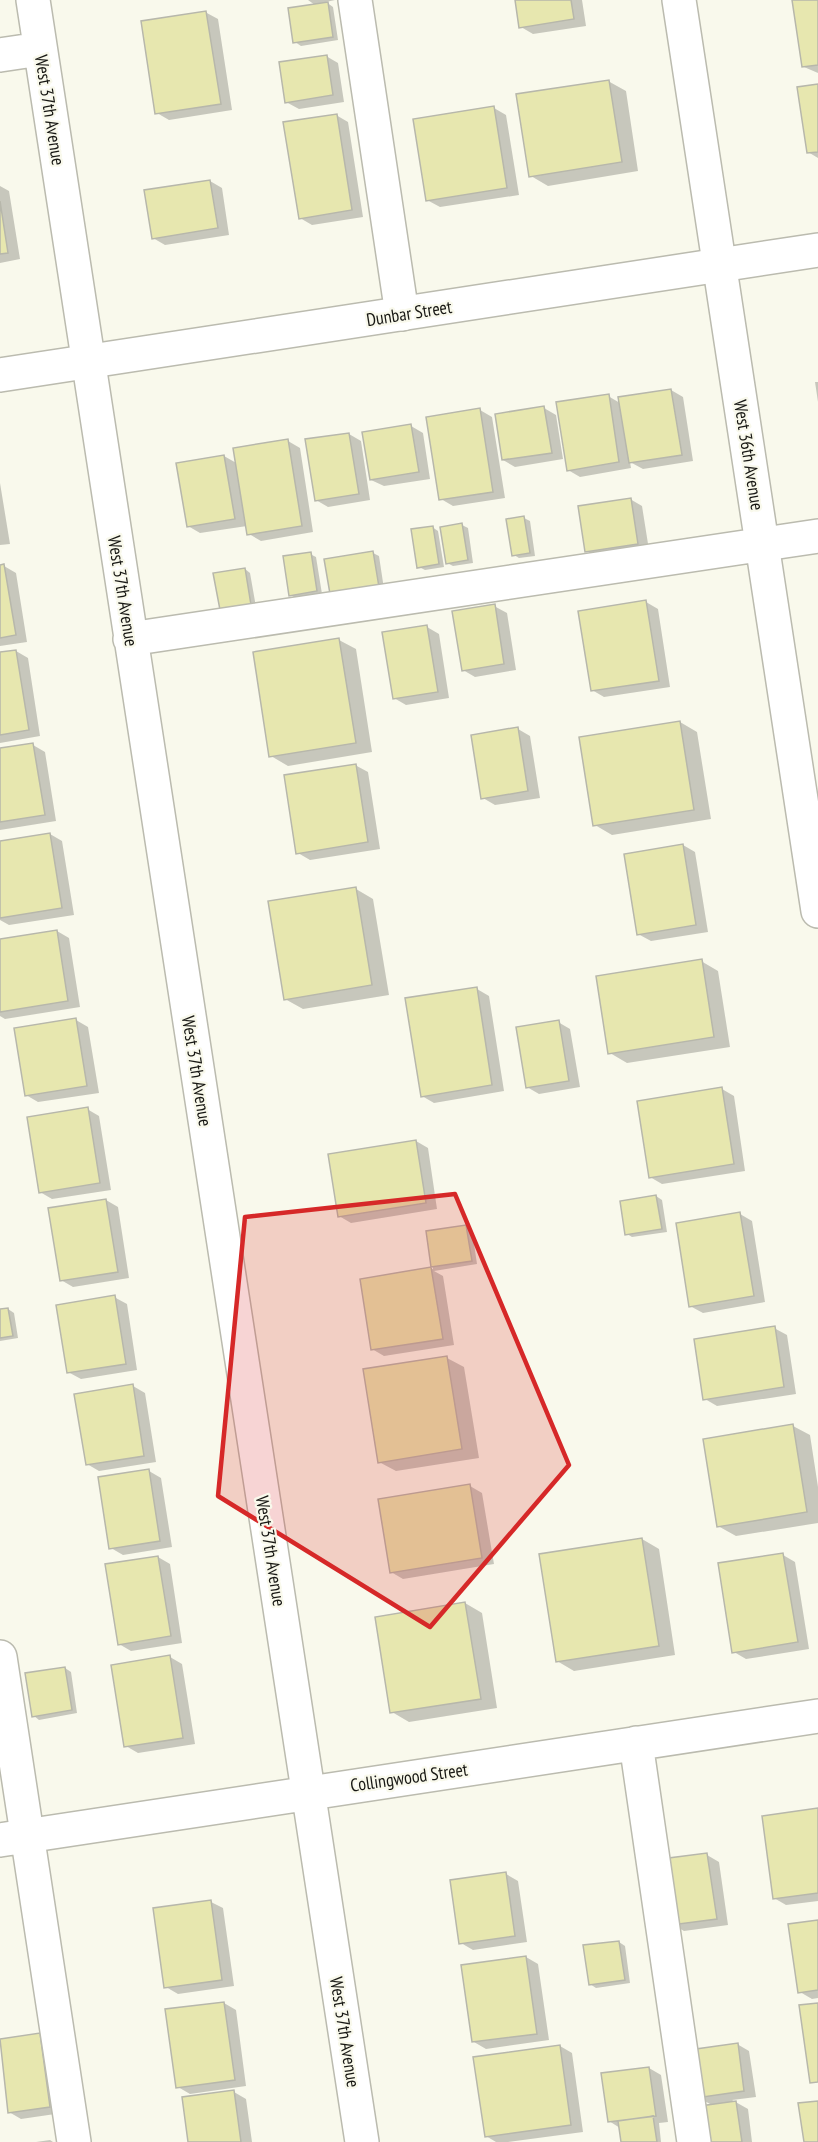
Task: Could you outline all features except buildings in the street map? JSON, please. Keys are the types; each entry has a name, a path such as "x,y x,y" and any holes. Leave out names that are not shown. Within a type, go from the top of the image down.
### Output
{"street":[{"name":"West 37th Avenue","path":"33,0 362,2142"},
{"path":"355,0 402,314"},
{"name":"West 36th Avenue","path":"679,0 818,911"},
{"path":"0,55 40,49"},
{"name":"Dunbar Street","path":"0,375 818,250"},
{"path":"130,639 818,536"},
{"path":"0,1657 13,1838 74,2142"},
{"name":"Collingwood Street","path":"13,1838 818,1716"},
{"path":"636,1743 694,2142"}],"highlighted area":[{"path":"455,1194 569,1465 430,1627 218,1496 245,1217"}]}
